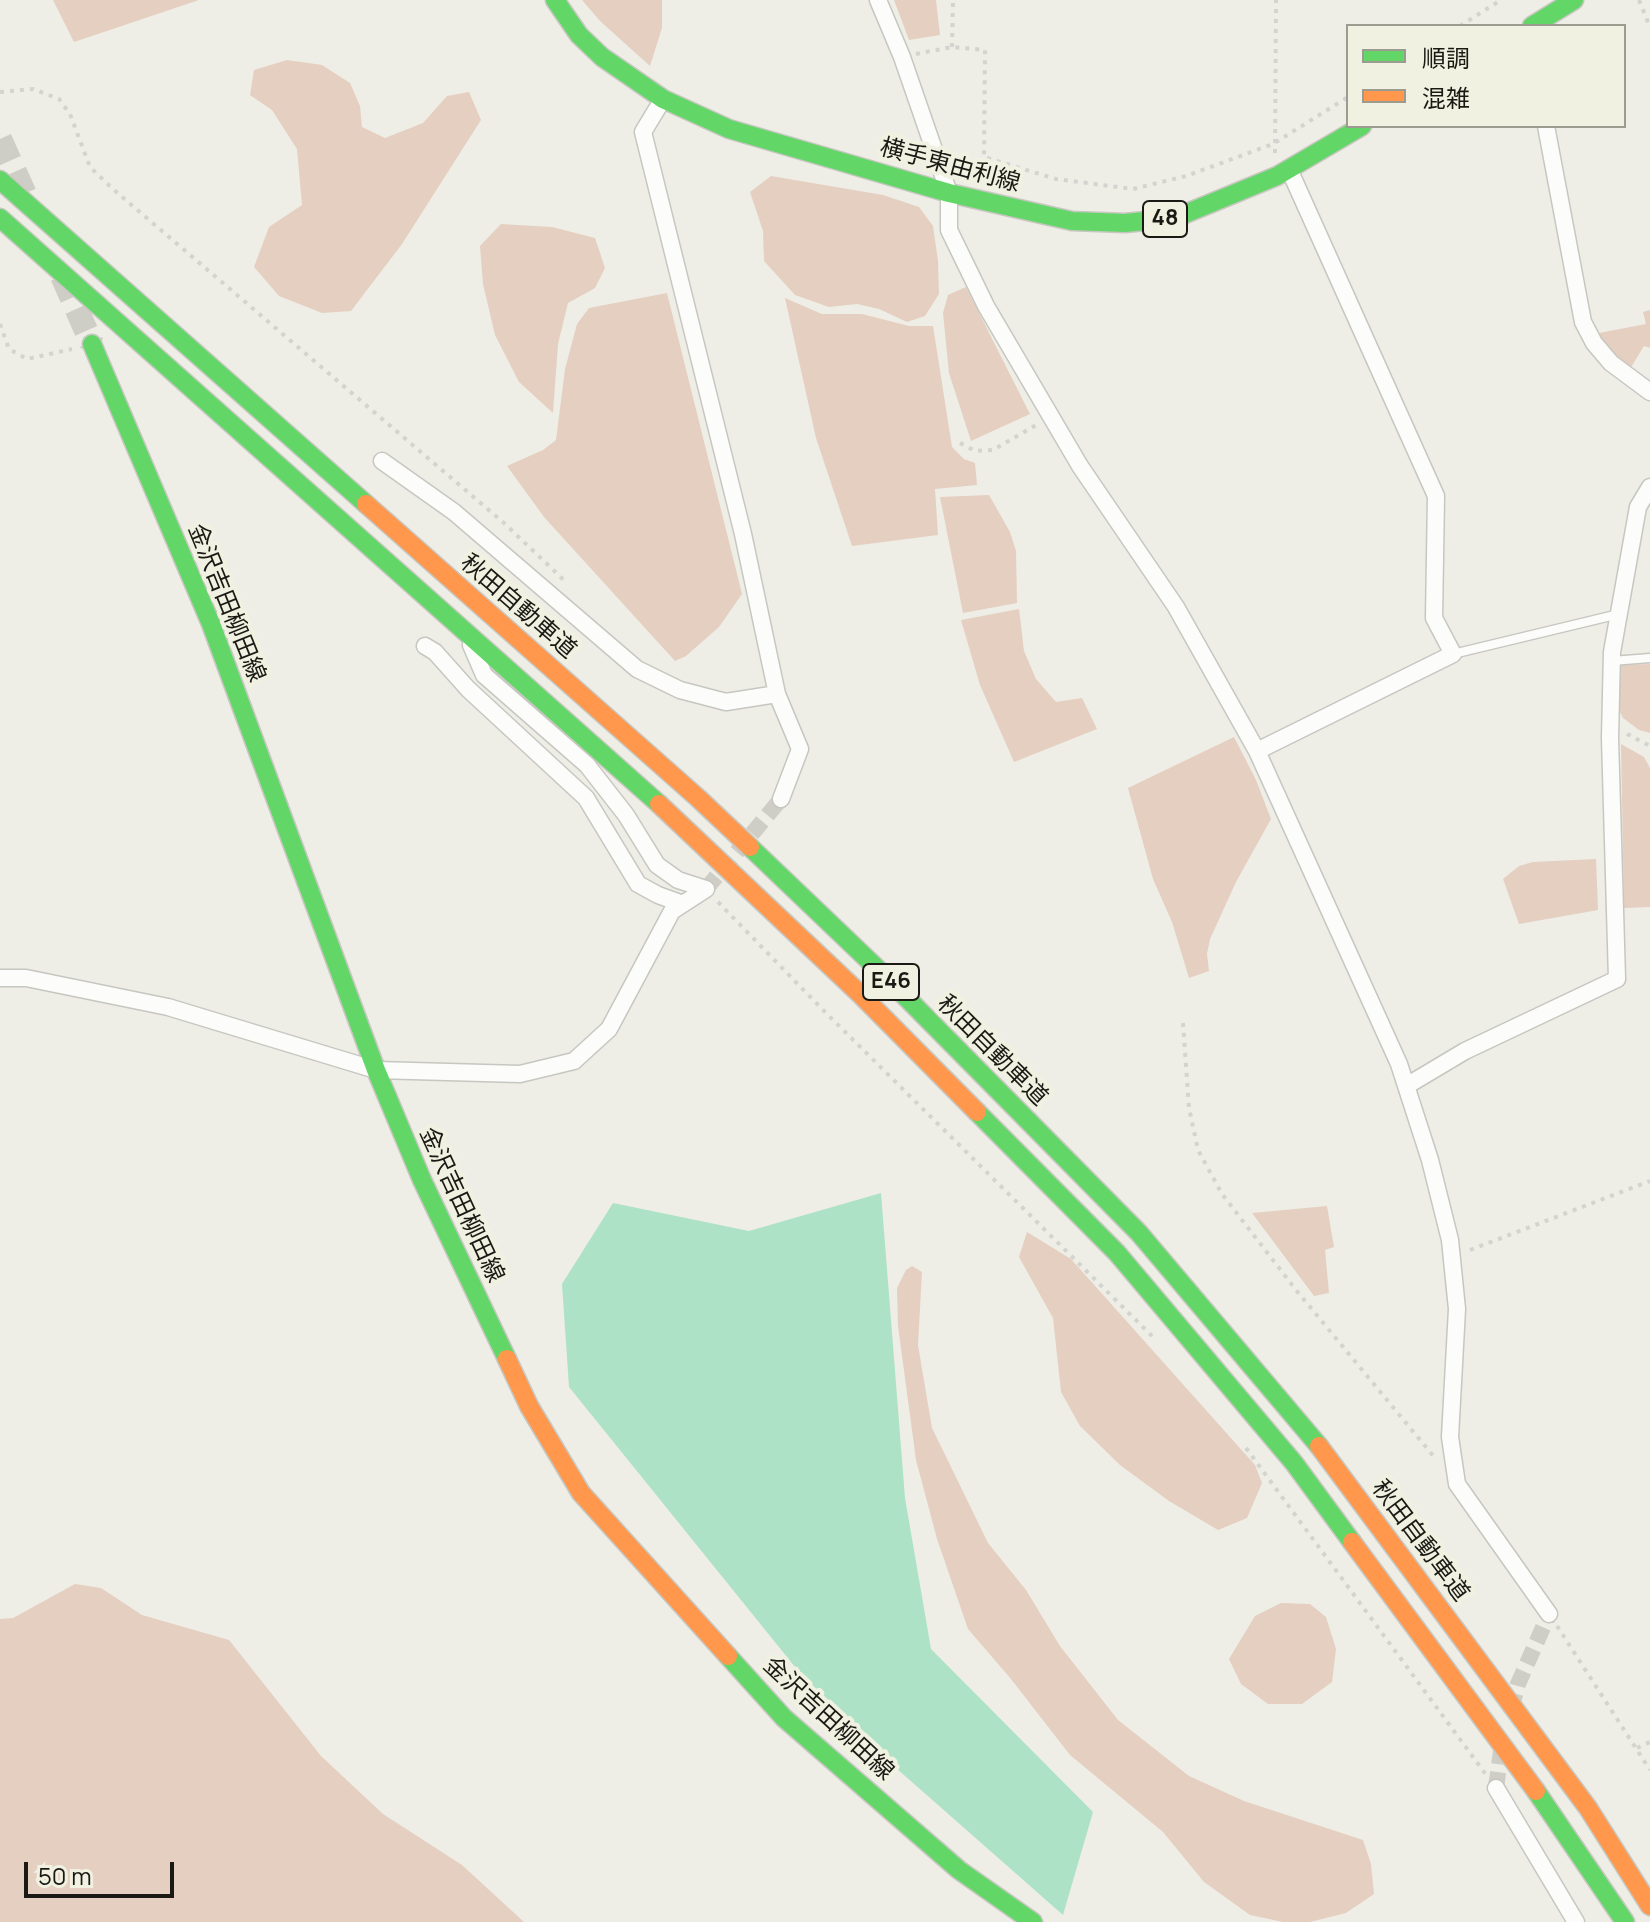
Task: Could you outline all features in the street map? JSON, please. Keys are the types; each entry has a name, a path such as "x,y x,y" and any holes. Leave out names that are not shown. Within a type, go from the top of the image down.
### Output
{"main road":[{"name":"横手東由利線","path":"555,0 579,35 602,57 663,99 729,129 949,193 1072,221 1125,223 1175,218 1283,172 1359,128"},
{"path":"1535,24 1574,0"},
{"name":"秋田自動車道","path":"0,180 698,798 885,976 1139,1233 1318,1445 1588,1808 1650,1906"},
{"name":"E46","path":"0,218 681,823 838,973 1117,1253 1294,1463 1563,1828 1625,1922"},
{"name":"金沢吉田柳田線","path":"92,344 211,624 376,1070 422,1180 529,1406 581,1493 784,1718 959,1870 1033,1922"}],"street":[{"path":"878,0 902,57 949,193 949,230 986,306 1080,466 1176,607 1257,751 1408,1085 1430,1160 1452,1257 1457,1309 1450,1437 1457,1484 1549,1614"},
{"path":"663,99 643,132 740,519 777,694 800,749 781,799"},
{"path":"1546,128 1583,322 1594,343 1611,363 1650,392"},
{"path":"1257,751 1453,654 1434,618 1432,587 1436,496 1283,172"},
{"path":"382,461 454,512 637,669 680,690 726,702 777,694"},
{"path":"1408,1085 1465,1051 1617,979 1612,661 1638,507 1650,487"},
{"path":"465,632 484,675 587,765 626,815 657,865 678,880 706,889"},
{"path":"425,646 435,652 468,689 586,798 638,884 683,904"},
{"path":"0,978 26,978 168,1007 376,1070 520,1074 574,1061 609,1029 672,911 706,889"},
{"path":"1496,1788 1576,1922"}],"lane":[{"path":"1453,654 1619,614"},
{"path":"1612,661 1650,658"}],"path":[{"path":"952,47 953,0"},
{"path":"1276,0 1273,144 1283,172"},
{"path":"1463,24 1501,0"},
{"path":"1639,0 1650,27"},
{"path":"902,57 952,47 985,50 984,157 1056,179 1133,189 1186,176 1273,144 1346,98"},
{"path":"0,92 33,89 59,99 70,114 90,167 98,175 504,523 570,586"},
{"path":"0,324 9,349 27,359 92,344"},
{"path":"960,443 975,451 993,450 1051,417"},
{"path":"1611,726 1650,746"},
{"path":"706,889 823,1010 1160,1344"},
{"path":"1183,1023 1189,1108 1198,1150 1222,1194 1296,1290 1437,1460"},
{"path":"1452,1257 1650,1181"},
{"path":"1246,1448 1496,1788"},
{"path":"1549,1614 1650,1770"},
{"path":"1637,1748 1650,1742"}],"shaded area":[{"path":"53,0 199,0 74,42"},
{"path":"582,0 662,0 662,28 650,66 600,21"},
{"path":"894,0 936,0 940,35 909,40"},
{"path":"287,60 322,65 350,83 360,106 362,127 385,138 423,123 447,96 469,92 481,120 402,244 351,311 322,313 279,296 254,267 269,227 302,205 297,149 272,110 250,95 254,70"},
{"path":"771,176 883,195 919,207 933,226 938,261 939,294 925,316 907,322 879,309 857,304 829,307 795,295 764,261 763,231 750,192"},
{"path":"501,224 552,227 595,238 605,268 595,288 568,303 558,344 553,413 519,382 495,335 483,284 480,246"},
{"path":"966,287 1030,414 971,441 949,373 943,313 948,295"},
{"path":"667,293 742,594 719,627 686,656 675,661 544,517 507,466 543,450 556,440 565,369 577,324 589,308"},
{"path":"785,298 822,314 862,314 909,326 933,326 952,447 964,459 975,463 977,485 935,489 938,535 852,546 816,438"},
{"path":"1650,310 1650,348 1644,346 1630,369 1605,345 1599,333 1646,324 1643,312"},
{"path":"989,495 1010,532 1016,551 1017,603 963,613 940,497"},
{"path":"1019,609 1024,651 1036,679 1056,702 1082,698 1097,729 1014,762 980,685 961,620"},
{"path":"1650,664 1650,733 1639,730 1623,718 1619,710 1619,665"},
{"path":"1234,737 1271,819 1236,882 1210,939 1207,954 1209,971 1189,978 1172,922 1153,879 1128,788"},
{"path":"1621,744 1644,757 1650,768 1650,907 1624,908"},
{"path":"1596,859 1598,910 1519,924 1503,879 1519,866 1533,862"},
{"path":"881,1193 905,1498 931,1649 1093,1812 1063,1915 829,1709 569,1387 562,1284 613,1203 749,1231"},
{"path":"1327,1206 1334,1247 1325,1250 1329,1293 1314,1296 1252,1213"},
{"path":"1027,1232 1071,1259 1255,1465 1262,1483 1247,1518 1218,1530 1169,1501 1120,1465 1080,1426 1061,1392 1053,1318 1019,1257"},
{"path":"912,1266 922,1272 918,1345 932,1428 988,1543 1026,1590 1060,1646 1118,1720 1189,1776 1244,1801 1363,1840 1371,1864 1374,1894 1346,1913 1310,1922 1283,1922 1250,1915 1204,1882 1163,1832 1070,1755 968,1629 937,1539 916,1460 898,1326 897,1288 906,1270"},
{"path":"75,1584 101,1588 142,1615 229,1640 321,1756 383,1814 462,1865 524,1922 0,1922 0,1619 13,1618"},
{"path":"1281,1603 1310,1604 1326,1617 1336,1649 1332,1682 1302,1704 1268,1704 1241,1684 1229,1659 1255,1616"}],"tunnel":[{"path":"0,139 29,203"},
{"path":"62,276 92,344"},
{"path":"706,889 781,799"},
{"path":"1511,1709 1518,1684 1549,1614"},
{"path":"1496,1788 1502,1743"}],"traffic: fast":[{"path":"555,0 579,35 602,57 663,99 729,129 949,193 1072,221 1125,223 1175,218 1277,176 1359,128"},
{"path":"1535,24 1574,0"},
{"path":"0,180 366,504"},
{"path":"0,218 659,804"},
{"path":"92,344 211,624 376,1070 422,1180 507,1359"},
{"path":"750,847 885,976 1139,1233 1319,1446"},
{"path":"977,1112 1117,1253 1294,1463 1352,1542"},
{"path":"728,1656 784,1718 959,1870 1033,1922"},
{"path":"1536,1791 1625,1922"}],"traffic: slow":[{"path":"366,504 750,847"},
{"path":"659,804 860,994 977,1112"},
{"path":"507,1359 529,1406 581,1493 728,1656"},
{"path":"1319,1446 1588,1808 1650,1906"},
{"path":"1352,1542 1536,1791"}]}
